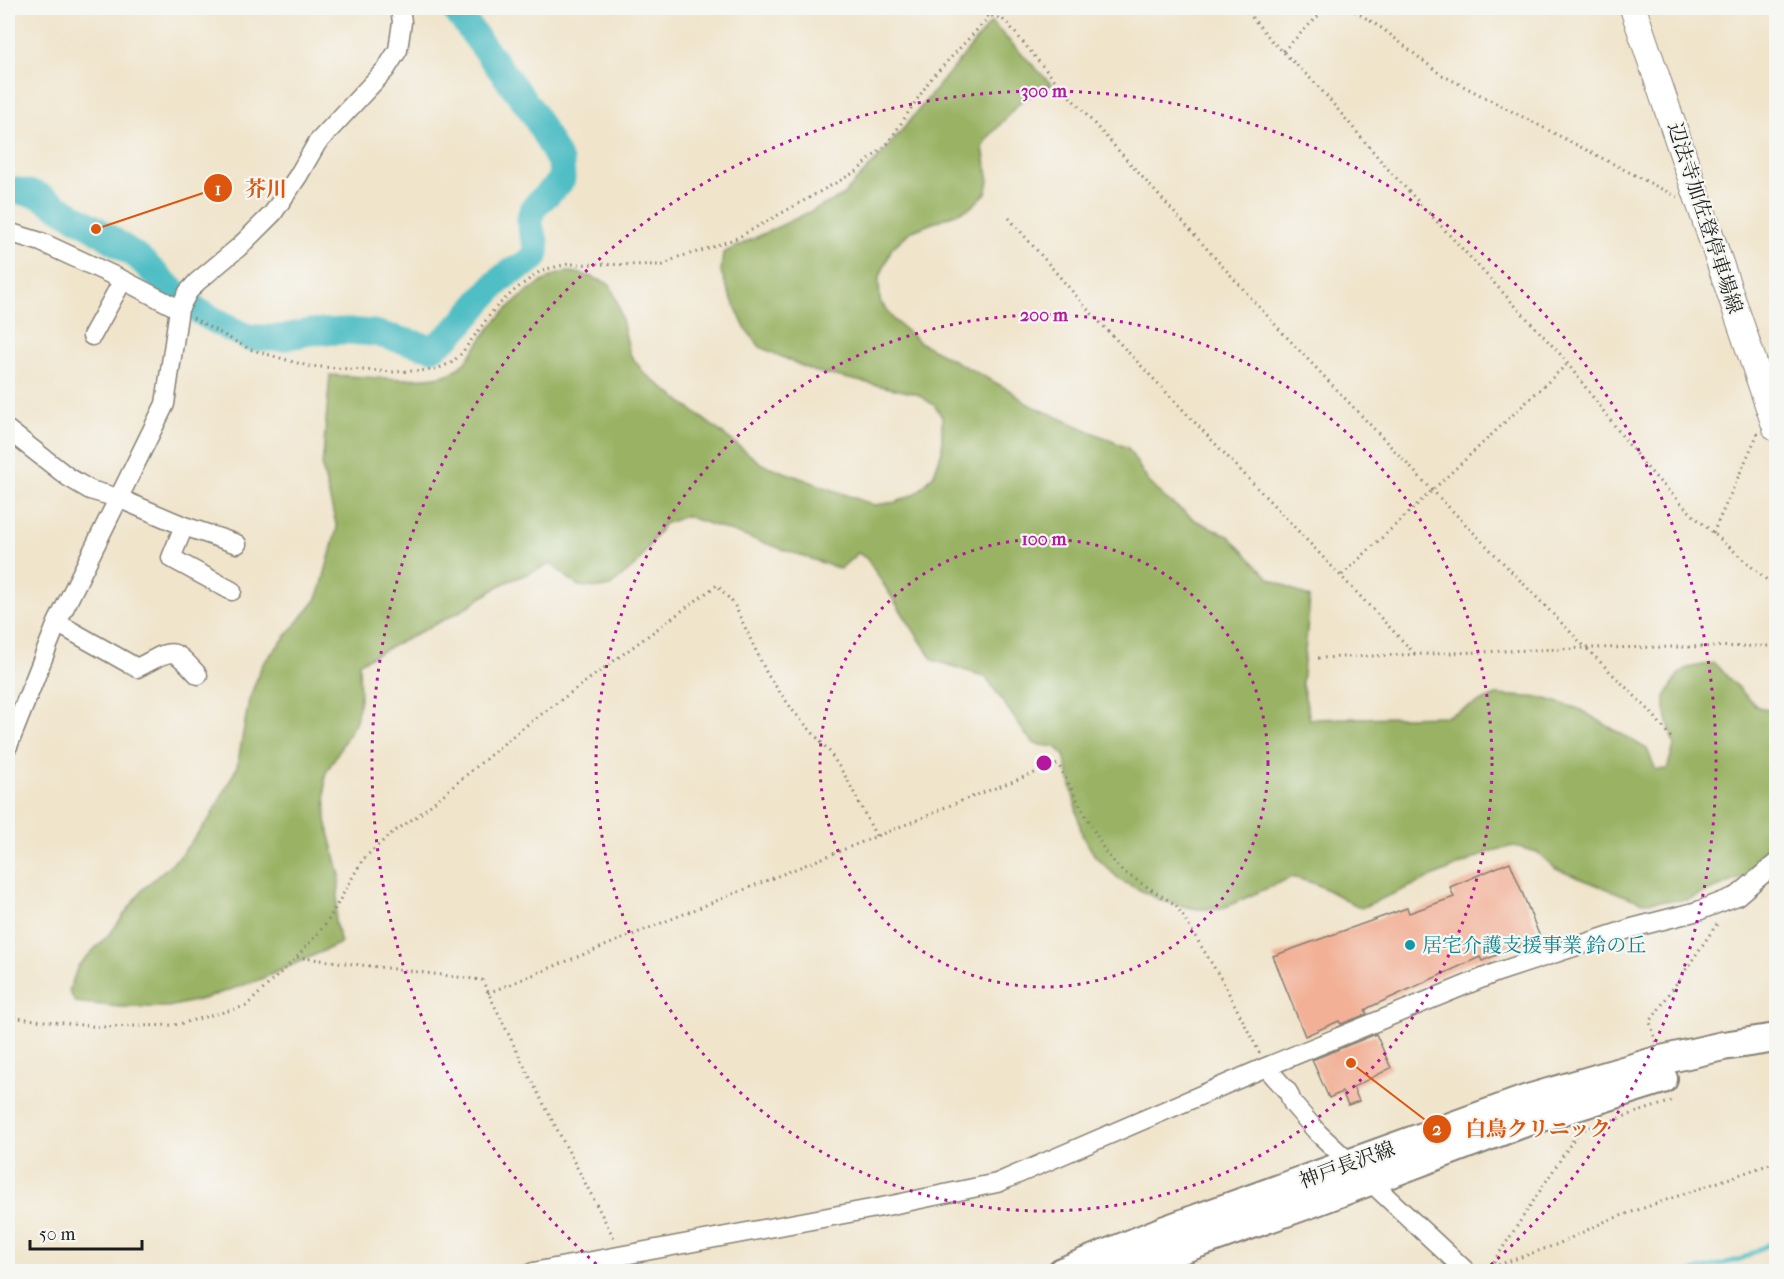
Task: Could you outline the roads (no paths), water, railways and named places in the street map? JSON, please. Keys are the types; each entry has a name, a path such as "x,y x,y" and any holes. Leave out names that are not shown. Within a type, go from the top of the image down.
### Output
{"main road":[{"name":"辺法寺加佐登停車場線","path":"1633,8 1703,210 1768,428"},
{"name":"神戸長沢線","path":"1117,1272 1360,1173 1528,1100 1663,1070 1723,1046 1776,1038"},
{"name":"神戸長沢線","path":"1663,1070 1710,1068 1776,1058"},
{"name":"神戸長沢線","path":"1062,1272 1163,1231 1360,1173"}],"street":[{"path":"8,746 57,623 165,404 183,302 273,213 317,143 386,69 398,50 402,22 400,8"},
{"path":"8,232 41,242 123,280 183,302"},
{"path":"92,336 123,280"},
{"path":"8,429 68,477 90,490 118,498 184,526 237,544"},
{"path":"184,526 171,558 232,591"},
{"path":"57,623 137,668 169,652 179,654 198,675"},
{"path":"533,1272 621,1261 997,1183 1266,1066 1495,973 1632,928 1698,911 1737,896 1776,863"},
{"path":"1266,1066 1288,1092 1293,1104 1318,1133 1467,1272"}],"waterway":[{"path":"8,189 38,195 96,229 139,258 198,311 250,338 281,338 309,332 347,331 374,333 432,348 451,334 501,279 535,257 535,240 530,225 532,211 562,179 561,164 532,111 454,8"},
{"path":"1690,1272 1741,1259 1776,1240"}],"place":[{"name":"芥川","path":"96,229"},
{"name":"居宅介護支援事業 鈴の丘","path":"1410,945"},
{"name":"白鳥クリニック","path":"1351,1063"}]}
